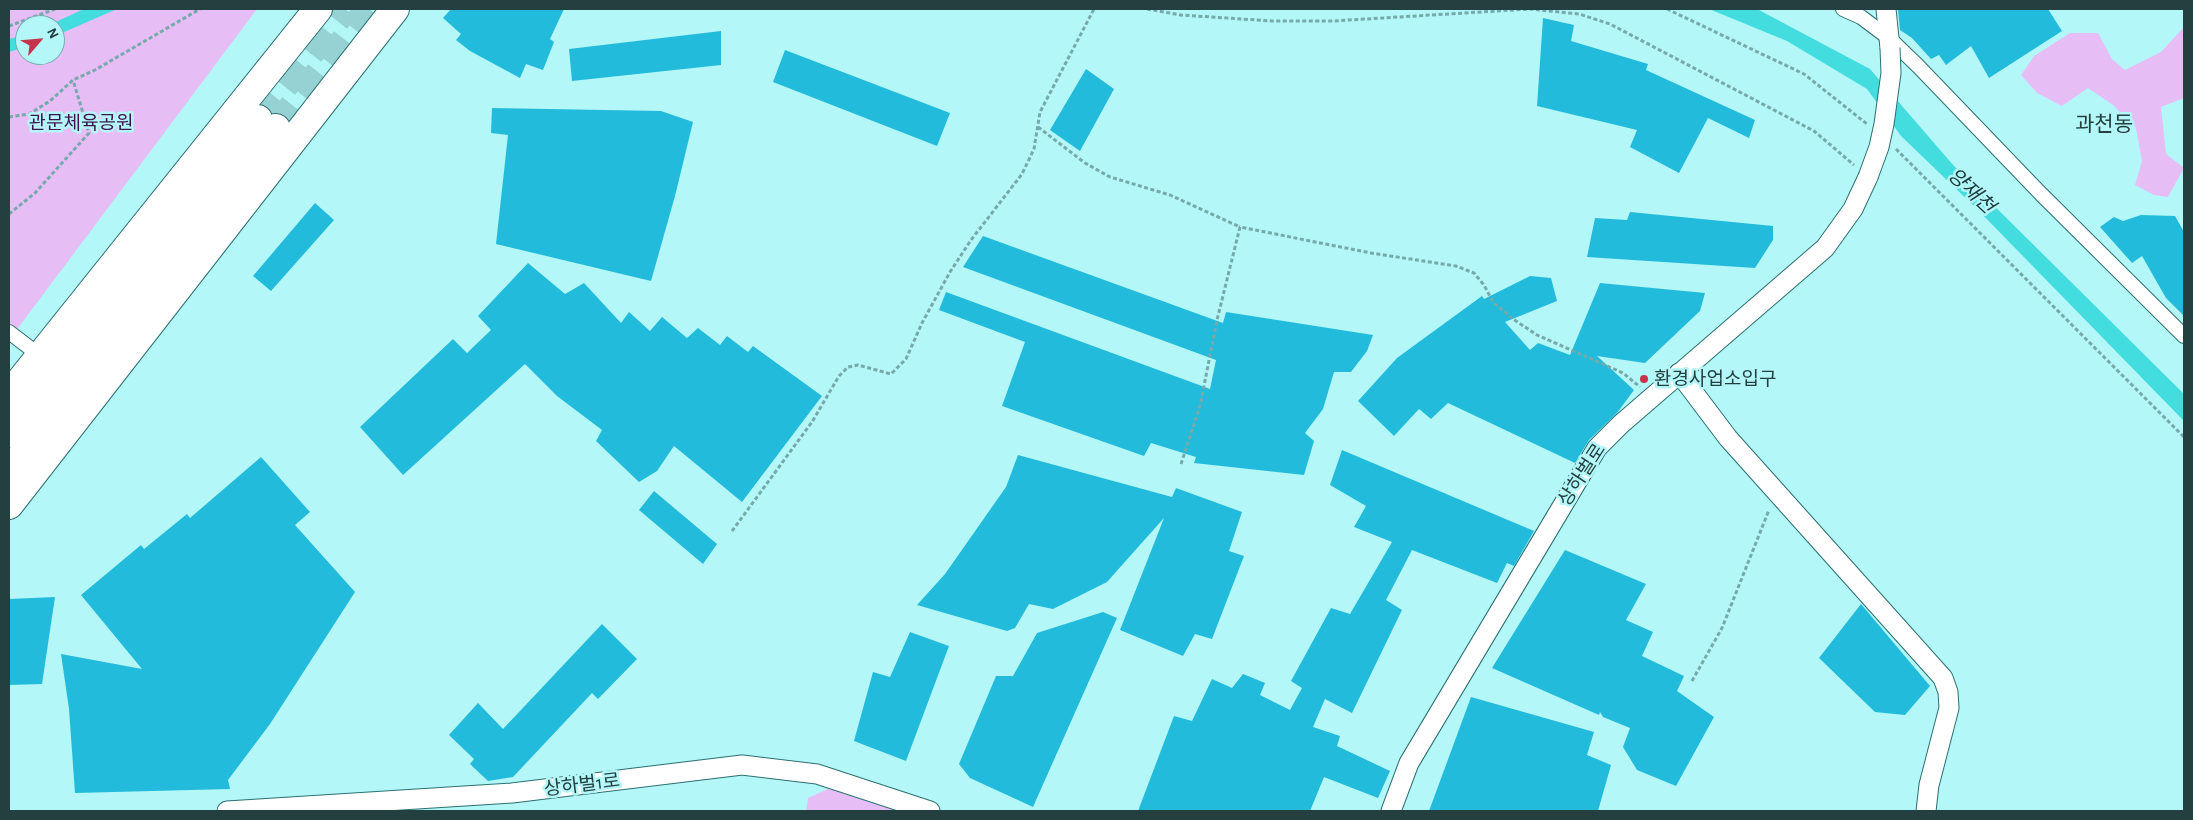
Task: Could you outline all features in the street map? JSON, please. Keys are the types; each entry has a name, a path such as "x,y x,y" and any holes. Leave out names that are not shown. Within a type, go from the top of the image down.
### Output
{"highway":[{"path":"9,395 39,355 318,9"},
{"path":"9,505 395,9"},
{"path":"9,433 267,123 9,472"}],"street":[{"path":"1843,9 1861,17 1918,66 2040,194 2184,336"},
{"path":"1886,9 1889,43"},
{"name":"상하벌로","path":"1391,811 1409,763 1596,448 1679,373 1825,248 1853,209 1879,147 1884,124 1891,73 1889,43"},
{"path":"9,332 39,355"},
{"path":"1679,373 1728,438 1943,678 1948,692 1949,708 1928,785 1926,811"},
{"name":"상하벌1로","path":"227,811 512,793 742,765 817,774 930,811"}],"path":[{"path":"9,26 55,9"},
{"path":"9,117 30,114 50,101 73,80 95,70 200,9"},
{"path":"732,531 812,422 839,376 848,368 858,365 891,374 906,359 922,322 960,256 1022,174 1034,150 1040,112 1094,9"},
{"path":"1146,9 1181,14 1272,21 1333,21 1530,9 1579,14 1610,24 1814,131 1868,177"},
{"path":"1667,9 1804,74 1871,127"},
{"path":"9,214 35,193 89,133 73,80"},
{"path":"1038,127 1085,163 1110,177 1170,195 1240,227 1371,253 1456,266 1474,273 1484,284 1493,302 1513,319 1537,334 1623,373 1652,397"},
{"path":"1893,145 2184,438"},
{"path":"1180,464 1200,406 1217,320 1240,227"},
{"path":"1692,681 1722,628 1776,493"}],"green space":[{"name":"관문체육공원","path":"9,9 257,9 9,340"},
{"path":"2184,27 2184,98 2161,107 2166,154 2184,168 2168,197 2154,195 2135,185 2142,161 2136,128 2113,105 2088,88 2062,106 2037,93 2021,75 2034,56 2070,33 2098,33 2112,59 2125,70 2161,52"},
{"path":"832,787 919,811 806,811 808,798"}],"water":[{"path":"84,9 117,9 65,32 65,18"},
{"name":"양재천","path":"1709,9 1757,9 1870,69 1954,166 2184,394 2184,421 1975,207 1901,136 1867,89 1787,41"},
{"path":"15,38 15,50 9,52 9,39"}],"building":[{"path":"451,9 564,9 550,39 554,42 543,70 526,64 520,78 470,51 456,40 461,34 443,18"},
{"path":"1898,9 2048,9 2062,31 1989,78 1971,46 1946,65 1939,55 1931,59 1912,38 1900,30"},
{"path":"1543,18 1574,25 1571,41 1648,64 1646,70 1755,120 1749,138 1708,118 1679,173 1630,147 1637,130 1537,106"},
{"path":"721,31 721,65 572,81 569,49"},
{"path":"785,50 950,113 937,146 773,82"},
{"path":"1086,69 1114,89 1080,151 1050,130"},
{"path":"492,108 661,111 693,122 651,281 496,244 508,135 491,133"},
{"path":"315,203 334,220 271,291 253,276"},
{"path":"1630,212 1773,226 1773,240 1755,268 1587,257 1595,218 1627,220"},
{"path":"2141,215 2175,216 2184,232 2184,316 2166,298 2142,256 2132,263 2100,227 2114,217 2123,221"},
{"path":"983,236 1223,323 1226,312 1373,335 1367,351 1351,372 1334,372 1323,409 1305,433 1314,441 1304,475 1194,463 1196,457 1151,443 1144,456 1002,406 1025,342 939,310 946,292 1210,389 1216,360 963,267"},
{"path":"528,263 565,294 584,283 621,323 629,312 650,331 662,317 687,338 698,328 720,345 727,336 748,352 753,346 822,396 742,502 674,446 657,471 639,482 596,441 602,430 557,396 525,364 403,475 360,427 453,339 467,353 491,330 478,316"},
{"path":"1530,276 1551,278 1557,301 1505,322 1530,350 1538,343 1570,355 1600,283 1705,293 1700,311 1645,363 1597,356 1634,390 1617,413 1589,440 1575,463 1448,403 1431,419 1419,409 1394,436 1358,401 1397,358 1482,296 1484,299"},
{"path":"1342,450 1534,531 1514,566 1507,563 1497,583 1412,550 1386,600 1402,610 1352,713 1325,699 1313,727 1340,736 1337,746 1390,771 1378,798 1324,777 1310,811 1138,811 1174,716 1192,721 1212,679 1232,688 1243,674 1265,683 1260,695 1290,710 1302,688 1291,681 1331,608 1350,614 1392,542 1354,527 1366,506 1330,485"},
{"path":"1018,455 1172,497 1176,488 1242,512 1229,551 1244,556 1212,639 1195,634 1183,656 1120,630 1164,518 1107,582 1053,609 1029,604 1015,628 1007,631 917,605 945,574 1006,487"},
{"path":"261,457 310,512 295,525 355,592 270,724 228,780 230,789 75,793 69,709 61,654 142,669 81,595 141,545 144,549 187,514 190,518"},
{"path":"654,491 717,544 703,564 639,510"},
{"path":"1565,550 1646,584 1626,620 1653,632 1642,656 1684,676 1677,691 1714,717 1676,786 1637,770 1623,747 1630,728 1603,717 1600,712 1599,715 1492,668"},
{"path":"55,597 42,684 9,685 9,599"},
{"path":"1861,604 1930,686 1905,715 1875,712 1819,658"},
{"path":"1103,612 1117,618 1033,807 970,778 959,764 996,676 1013,676 1037,633"},
{"path":"602,624 637,659 598,699 592,693 513,777 488,781 470,764 474,759 449,735 478,703 503,729"},
{"path":"910,632 949,646 906,761 854,741 873,672 890,677"},
{"path":"1471,697 1594,732 1587,755 1611,765 1598,811 1429,811"}],"tunnel":[{"path":"258,119 345,9"},
{"path":"276,128 369,9"}],"place":[{"name":"환경사업소입구","path":"1644,379"}],"district":[{"name":"과천동","path":"2104,125"}]}
